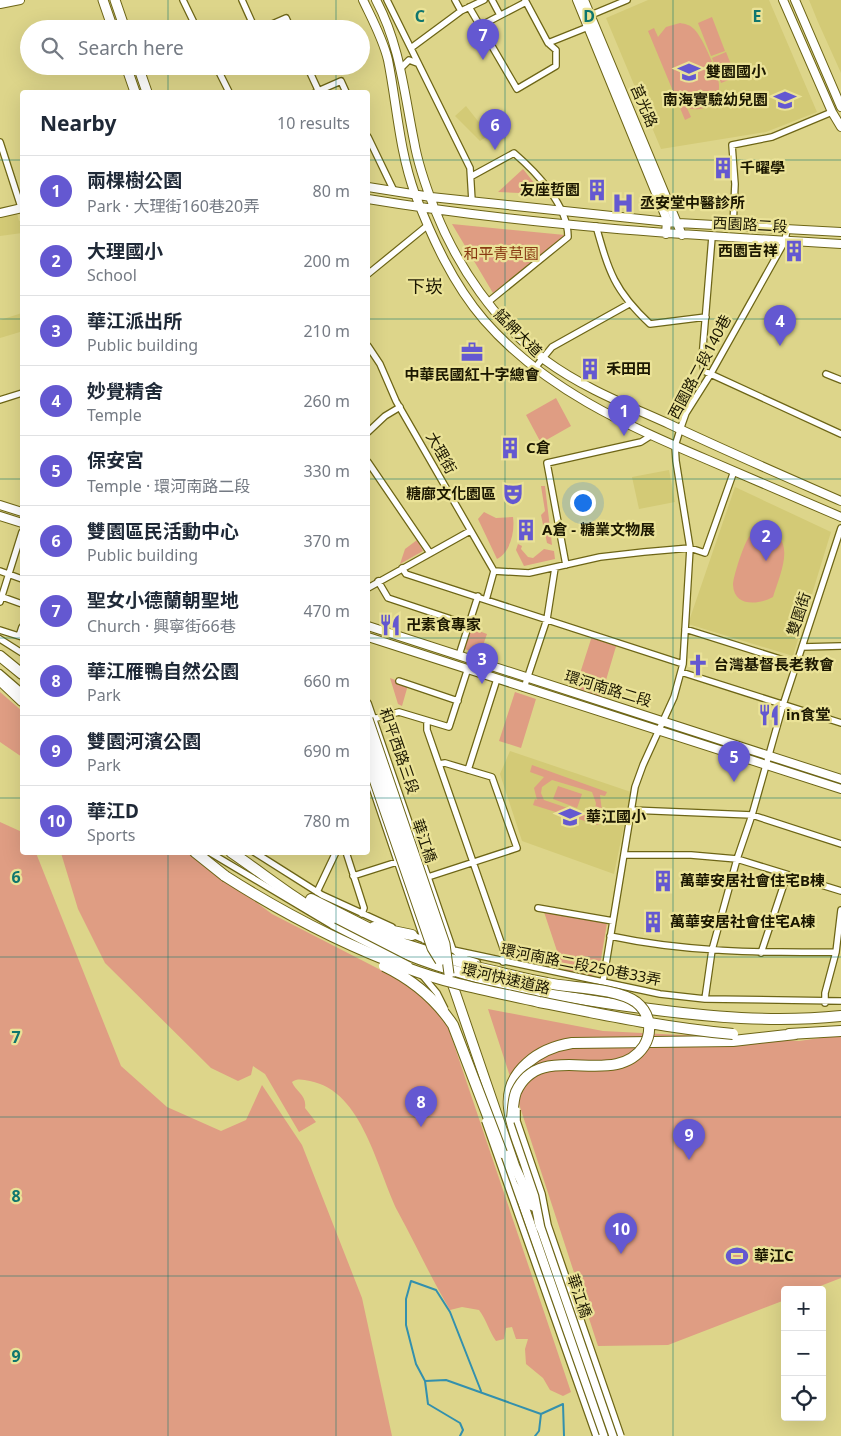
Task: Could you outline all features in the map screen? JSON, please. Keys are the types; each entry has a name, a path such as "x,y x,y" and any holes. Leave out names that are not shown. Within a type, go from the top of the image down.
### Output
{"highway":[{"path":"0,656 20,673"},
{"path":"0,661 20,674"},
{"path":"0,680 20,698"},
{"name":"環河快速道路","path":"199,855 225,876 272,906 342,942 409,969 468,987 639,1022 733,1034 796,1034 841,1031"},
{"name":"環河快速道路","path":"236,855 297,899 378,941 473,976 540,993 695,1015 782,1020 841,1016"},
{"path":"270,878 392,940 546,983 627,998 645,1012 649,1023 649,1035 644,1046 636,1055 627,1060 603,1066 558,1064 546,1066 532,1073 521,1083 515,1094 512,1118"},
{"path":"355,922 412,935"},
{"path":"342,942 356,953 407,978 432,998 444,1012 462,1043 512,1184 521,1198"},
{"path":"541,1227 529,1173 509,1108 510,1093 514,1080 534,1056 560,1045 572,1043 733,1041 796,1034"}],"main road":[{"path":"0,4 20,0"},
{"path":"103,0 110,20"},
{"path":"115,0 122,20"},
{"name":"艋舺大道","path":"363,0 387,58 402,151 416,195 428,209 464,268 488,302 544,359 607,397 841,502"},
{"name":"艋舺大道","path":"376,0 389,24 402,68 414,141 430,197 428,226 450,269 484,320 534,369 577,396 652,436 841,517"},
{"name":"莒光路","path":"577,0 666,220"},
{"name":"莒光路","path":"584,0 682,235"},
{"path":"783,0 832,112 841,127"},
{"path":"795,0 841,107"},
{"path":"129,75 134,90"},
{"path":"141,75 146,90"},
{"name":"西園路二段","path":"370,187 430,197 678,222 841,232"},
{"name":"西園路二段","path":"370,199 428,209 666,234 841,244"},
{"path":"0,213 20,209"},
{"path":"666,220 666,234"},
{"path":"0,505 20,511"},
{"path":"0,516 20,522"},
{"name":"環河南路二段","path":"370,627 841,779"},
{"name":"環河南路二段","path":"370,638 468,668 658,732 841,789"},
{"name":"華江橋","path":"370,719 445,944 449,974 516,1167 526,1186 541,1227 614,1436"},
{"name":"和平西路三段","path":"370,747 449,974"},
{"name":"華江橋","path":"370,768 432,948 449,974"},
{"name":"華江橋","path":"516,1167 521,1198 604,1436"}],"street":[{"path":"183,0 193,20"},
{"path":"242,0 251,20"},
{"path":"386,0 472,176 472,201"},
{"path":"455,0 461,11"},
{"path":"410,48 461,11 476,2 484,0"},
{"path":"492,0 500,15"},
{"path":"591,15 627,0"},
{"path":"469,7 480,26 517,89 556,66 556,50 548,43 526,1 480,26"},
{"path":"548,43 588,27"},
{"path":"402,68 409,60 417,63"},
{"path":"220,75 228,90"},
{"path":"311,75 317,90"},
{"path":"322,90 341,81 345,90"},
{"path":"733,226 736,184 732,145 772,137 832,112"},
{"path":"370,141 394,191"},
{"path":"0,142 20,203"},
{"path":"472,176 514,152 535,171 562,210 568,224 568,237 488,302"},
{"path":"370,272 428,226"},
{"path":"596,226 610,273 629,304 650,324 706,317"},
{"name":"西園路二段140巷","path":"603,982 632,810 643,765 674,697 683,664 690,548 676,461 676,446 686,413 710,375 785,241 787,229"},
{"path":"712,236 702,359 704,371 841,434"},
{"path":"534,369 552,348 629,304"},
{"name":"大理街","path":"370,349 380,364 400,407 494,571"},
{"path":"826,374 841,380"},
{"path":"0,400 20,394"},
{"path":"370,430 385,416 400,407"},
{"path":"566,565 547,463 641,442 652,436"},
{"path":"370,465 430,553"},
{"path":"486,600 494,571 529,573 600,557 690,548 705,553 734,471"},
{"name":"雙園街","path":"704,1000 712,950 738,859 783,705 841,528"},
{"path":"370,587 470,531"},
{"path":"20,538 1,598 20,603"},
{"path":"402,568 406,574 683,664"},
{"path":"524,688 546,619 555,568"},
{"path":"0,571 20,578"},
{"path":"378,581 388,598 469,624"},
{"path":"459,655 478,596"},
{"path":"685,629 796,664"},
{"path":"0,630 20,637"},
{"path":"0,639 20,653"},
{"path":"802,647 841,646"},
{"path":"370,719 396,712 449,727 468,668"},
{"path":"681,672 841,723"},
{"path":"0,673 20,690"},
{"path":"468,770 497,679"},
{"path":"399,681 458,701"},
{"name":"和平西路三段","path":"370,719 454,950"},
{"path":"427,721 427,730 504,951 503,962"},
{"path":"427,880 517,848 492,776 444,763 439,764"},
{"path":"370,781 397,862 408,888 424,940"},
{"path":"632,810 752,814 841,844"},
{"path":"214,855 333,926 412,967 437,993 445,1010 596,1436"},
{"path":"259,855 318,892 362,914 424,940 454,950 461,957 476,964 548,979 627,992 644,1004 652,1018 653,1034 650,1044 637,1060 616,1068 560,1068 543,1072 527,1083 520,1094 517,1107 517,1121 542,1194 548,1225 621,1436"},
{"path":"318,892 335,855"},
{"path":"347,855 364,908 362,914"},
{"path":"624,855 691,855 738,859 841,891"},
{"path":"353,876 397,862"},
{"path":"761,953 787,874"},
{"path":"538,908 613,921"},
{"path":"825,1003 825,993 836,952 841,910"},
{"path":"610,936 712,950 761,953 836,952"},
{"name":"環河南路二段250巷33弄","path":"454,950 503,962 704,1000 799,999 825,1003 841,1001"}],"shaded area":[{"name":"雙園國小","path":"648,0 769,0 817,112 766,132 661,149 606,18"},
{"path":"809,0 841,0 841,73 818,22"},
{"path":"466,106 489,135 480,141 455,116"},
{"path":"17,213 20,221 20,233 0,236 0,216"},
{"path":"20,314 20,332 0,338 0,320"},
{"path":"669,470 675,502 639,509 632,477"},
{"path":"735,487 831,532 793,656 688,624"},
{"name":"華江國小","path":"510,751 631,792 614,874 522,841 500,774"}],"green space":[{"path":"712,17 725,51 711,56 698,23"},
{"path":"680,23 689,26 697,33 713,65 719,85 719,91 714,102 704,108 687,108 691,117 685,120 648,31 654,28 658,37 666,27"},
{"path":"726,52 736,77 721,83 712,58"},
{"path":"523,169 543,194 498,192"},
{"name":"和平青草園","path":"452,224 565,235 493,293"},
{"path":"556,398 571,426 541,443 526,415"},
{"path":"541,486 545,486 552,545 547,543 541,515 545,511"},
{"path":"484,512 496,518 513,517 513,528 509,546 502,556 497,559 478,519"},
{"path":"763,530 774,533 781,539 784,547 782,567 773,597 754,603 742,601 734,592 733,585 739,560 749,537 757,531"},
{"path":"417,540 423,551 400,564 405,549"},
{"path":"518,544 522,546 521,549 528,557 533,558 544,549 554,551 555,559 524,566 516,550"},
{"path":"471,628 487,634 480,654 464,649"},
{"path":"592,636 617,643 601,697 604,698 575,689"},
{"path":"390,678 408,685 402,706 398,704"},
{"path":"0,692 20,709 20,756 0,742"},
{"path":"515,692 536,699 521,748 499,741"},
{"path":"532,765 607,792 605,796 600,795 602,811 594,816 600,819 598,825 533,805 535,799 537,800 534,788 544,777 530,772","holes":["552,780 592,792 596,803 595,810 585,814 544,800 541,793 542,787"]},
{"path":"558,786 582,794 577,808 553,799"},
{"path":"0,822 20,831 20,855 37,855 121,1066 167,1107 221,1131 246,1120 262,1085 302,1145 362,1298 392,1436 0,1436"},
{"path":"62,855 194,855 272,914 439,1000 571,1392 563,1396 550,1390 543,1378 526,1364 525,1349 528,1339 516,1339 512,1327 506,1328 504,1339 496,1341 479,1310 462,1307 450,1310 398,1212 366,1134 356,1116 343,1100 328,1088 310,1081 298,1080 292,1082 303,1097 305,1108 316,1122 299,1132 265,1074 253,1066 251,1075 238,1081 211,1068 105,963 78,909"},
{"path":"544,912 607,923 599,971 591,976 567,971 562,966"},
{"path":"488,1009 603,1031 799,1041 841,1035 841,1278 820,1286 781,1286 781,1302 668,1345 598,1346"}],"waterway":[{"path":"460,1436 463,1430 460,1423 428,1404 425,1381 416,1364 406,1325 406,1299 411,1281 436,1290 450,1312 481,1391"},
{"path":"425,1381 446,1380 541,1414 563,1404 564,1436"},
{"path":"535,1436 539,1431 541,1414"}],"place":[{"name":"聖女小德蘭朝聖地","path":"483,60"},
{"name":"雙園國小","path":"689,72"},
{"name":"南海實驗幼兒園","path":"785,100"},
{"name":"雙園區民活動中心","path":"495,150"},
{"name":"千曜學","path":"723,168"},
{"name":"友座哲園","path":"597,190"},
{"name":"丞安堂中醫診所","path":"623,203"},
{"name":"西園吉祥","path":"794,251"},
{"name":"妙覺精舍","path":"780,346"},
{"name":"中華民國紅十字總會","path":"472,352"},
{"name":"禾田田","path":"590,369"},
{"name":"兩棵樹公園","path":"624,436"},
{"name":"C倉","path":"510,448"},
{"name":"糖廍文化園區","path":"513,494"},
{"name":"A倉 - 糖業文物展","path":"526,530"},
{"name":"大理國小","path":"766,561"},
{"name":"卍素食專家","path":"390,625"},
{"name":"台灣基督長老教會","path":"698,665"},
{"name":"華江派出所","path":"482,684"},
{"name":"in食堂","path":"769,715"},
{"name":"保安宮","path":"734,782"},
{"name":"華江國小","path":"570,817"},
{"name":"萬華安居社會住宅B棟","path":"663,881"},
{"name":"萬華安居社會住宅A棟","path":"653,922"},
{"name":"華江雁鴨自然公園","path":"421,1127"},
{"name":"雙園河濱公園","path":"689,1160"},
{"name":"華江D","path":"621,1254"},
{"name":"華江C","path":"737,1256"}],"district":[{"name":"下崁","path":"425,287"}]}
